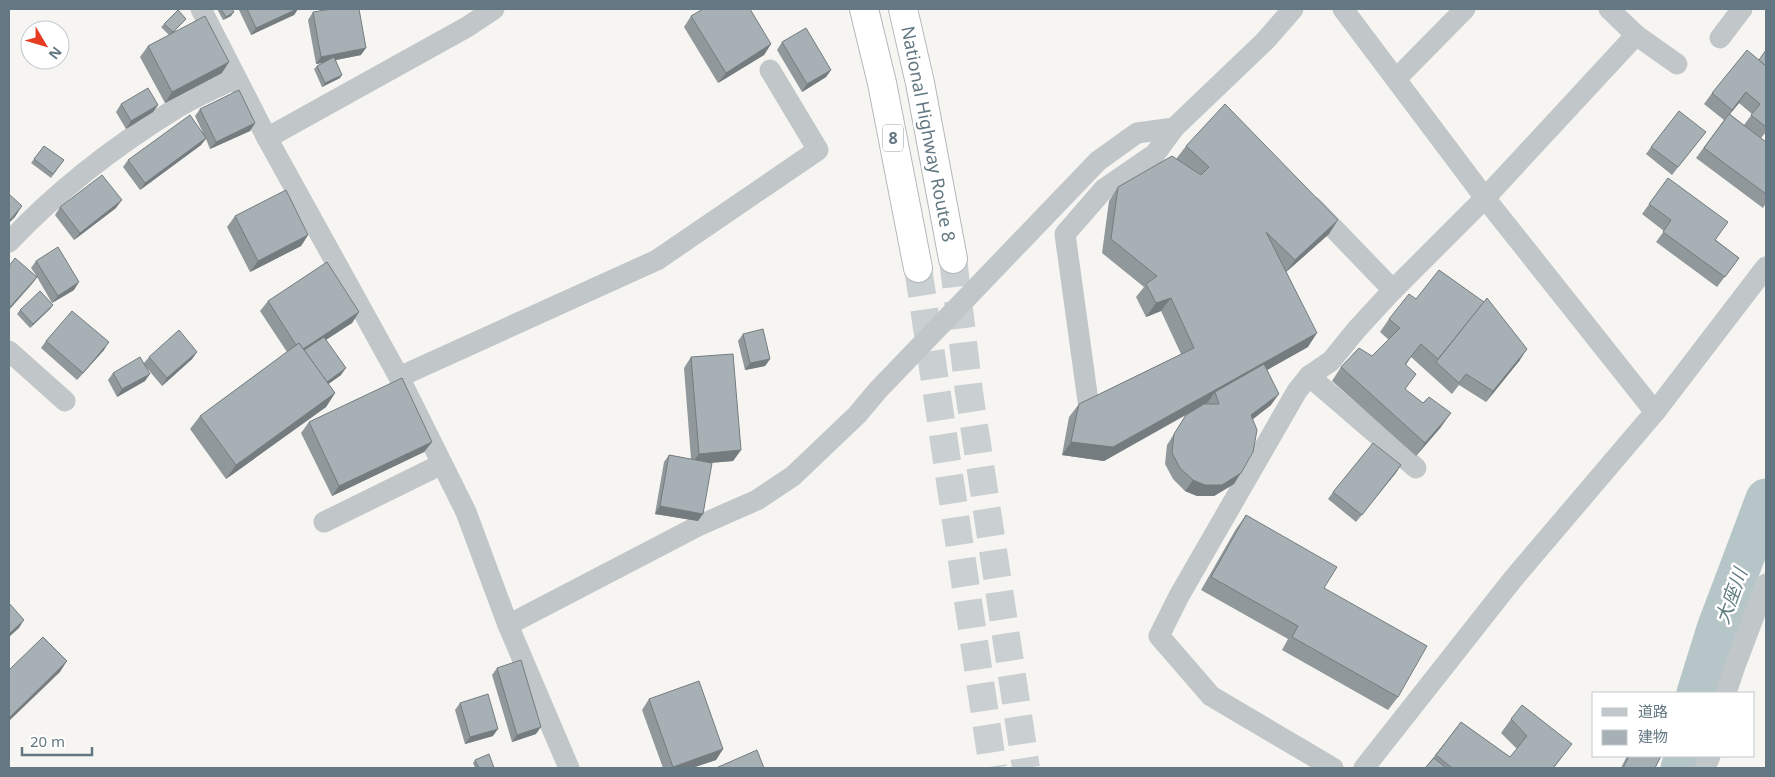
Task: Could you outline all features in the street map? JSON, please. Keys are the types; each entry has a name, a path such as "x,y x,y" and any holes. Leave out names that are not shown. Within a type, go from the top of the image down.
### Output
{"highway":[{"name":"National Highway Route 8","path":"864,9 882,83 918,268"},
{"name":"National Highway Route 8","path":"903,9 920,83 953,258"}],"street":[{"path":"201,9 267,138 399,377 466,512 508,625 569,768"},
{"path":"267,138 467,27 494,9"},
{"path":"1088,401 1065,234 1104,189 1155,154 1174,128 1214,104 1293,9"},
{"path":"1343,9 1485,198 1656,412"},
{"path":"1396,79 1465,9"},
{"path":"1609,9 1636,35 1676,64"},
{"path":"1720,38 1742,9"},
{"path":"1333,768 1211,696 1159,636 1230,504 1297,391 1309,376 1331,362 1357,329 1393,290 1485,198 1636,35"},
{"path":"399,377 657,260 818,150 770,70"},
{"path":"9,242 24,211 176,108 236,78"},
{"path":"508,625 698,526 757,500 793,476 857,415 878,390 1098,160 1137,133 1174,128"},
{"path":"1297,190 1393,290"},
{"path":"1364,768 1513,579 1656,412 1766,267"},
{"path":"9,351 65,401"},
{"path":"1309,376 1416,468"},
{"path":"324,522 442,464"},
{"path":"1726,692 1766,584"}],"building":[{"path":"221,9 232,9 234,12 226,17"},
{"path":"247,9 297,9 256,28"},
{"path":"331,9 359,9 366,48 321,57 313,12"},
{"path":"703,9 750,9 771,44 726,73 691,16"},
{"path":"178,10 186,19 173,32 164,24"},
{"path":"205,16 229,62 172,92 148,46"},
{"path":"806,28 831,70 807,84 782,42"},
{"path":"1747,50 1766,66 1766,127 1751,115 1760,104 1746,92 1732,110 1712,93"},
{"path":"1766,50 1766,66 1759,60"},
{"path":"334,57 342,75 325,83 317,66"},
{"path":"148,88 158,105 131,121 121,104"},
{"path":"239,90 255,123 216,142 200,109"},
{"path":"1225,104 1338,220 1295,260 1266,232 1317,333 1113,447 1071,442 1079,404 1194,348 1171,298 1156,303 1146,284 1157,276 1111,239 1118,187 1172,156 1201,175 1209,167 1186,146"},
{"path":"1679,111 1706,132 1678,167 1651,147"},
{"path":"1729,114 1766,142 1766,194 1704,148"},
{"path":"190,115 206,138 145,183 128,160"},
{"path":"44,146 64,160 53,174 34,159"},
{"path":"102,175 122,200 80,233 60,207"},
{"path":"1668,178 1728,222 1715,240 1739,258 1725,277 1663,232 1671,220 1649,204"},
{"path":"286,190 308,235 258,261 235,216"},
{"path":"9,194 22,206 9,221"},
{"path":"58,247 79,282 58,296 36,261"},
{"path":"15,258 37,277 9,308 9,266"},
{"path":"327,262 359,312 303,349 299,343 296,345 268,301"},
{"path":"1439,270 1484,302 1438,359 1421,344 1405,364 1416,374 1405,389 1423,403 1429,397 1451,413 1425,443 1341,367 1359,348 1372,356 1400,328 1389,319 1409,294 1416,299"},
{"path":"40,291 53,305 33,324 20,310"},
{"path":"1487,298 1527,349 1493,391 1466,374 1459,383 1436,362"},
{"path":"72,311 109,342 83,373 46,341"},
{"path":"763,329 770,359 750,363 743,334"},
{"path":"179,330 197,352 167,378 149,357"},
{"path":"324,337 346,368 327,382 304,350"},
{"path":"299,343 335,393 236,465 200,416"},
{"path":"733,354 741,450 699,454 691,357"},
{"path":"140,357 150,374 122,389 113,373"},
{"path":"1264,364 1279,394 1251,415 1257,430 1253,452 1241,473 1222,485 1205,485 1193,480 1180,468 1172,453 1174,434 1186,415 1204,404 1219,404 1215,392"},
{"path":"402,378 432,442 339,486 309,422"},
{"path":"1373,443 1401,465 1362,515 1333,492"},
{"path":"669,455 712,463 703,514 660,506"},
{"path":"1246,515 1337,567 1324,588 1427,646 1398,697 1292,637 1298,626 1211,577"},
{"path":"9,603 24,620 9,634"},
{"path":"43,637 67,661 9,718 9,670"},
{"path":"521,660 541,727 517,735 497,668"},
{"path":"699,681 723,749 673,767 649,699"},
{"path":"488,694 498,729 470,737 460,703"},
{"path":"1522,705 1572,744 1553,768 1452,768 1436,755 1461,722 1510,757 1527,736 1511,719"},
{"path":"757,750 764,768 716,768"},
{"path":"489,754 494,768 479,768 475,760"},
{"path":"1628,757 1660,757 1655,768 1623,768"},
{"path":"1434,758 1446,768 1425,768"}],"waterway":[{"name":"大座川","path":"1697,692 1717,629 1766,499"},
{"name":"大座川","path":"1681,768 1686,757"}],"tunnel":[{"path":"953,259 969,392 1026,768"},
{"path":"918,268 993,768"}]}
